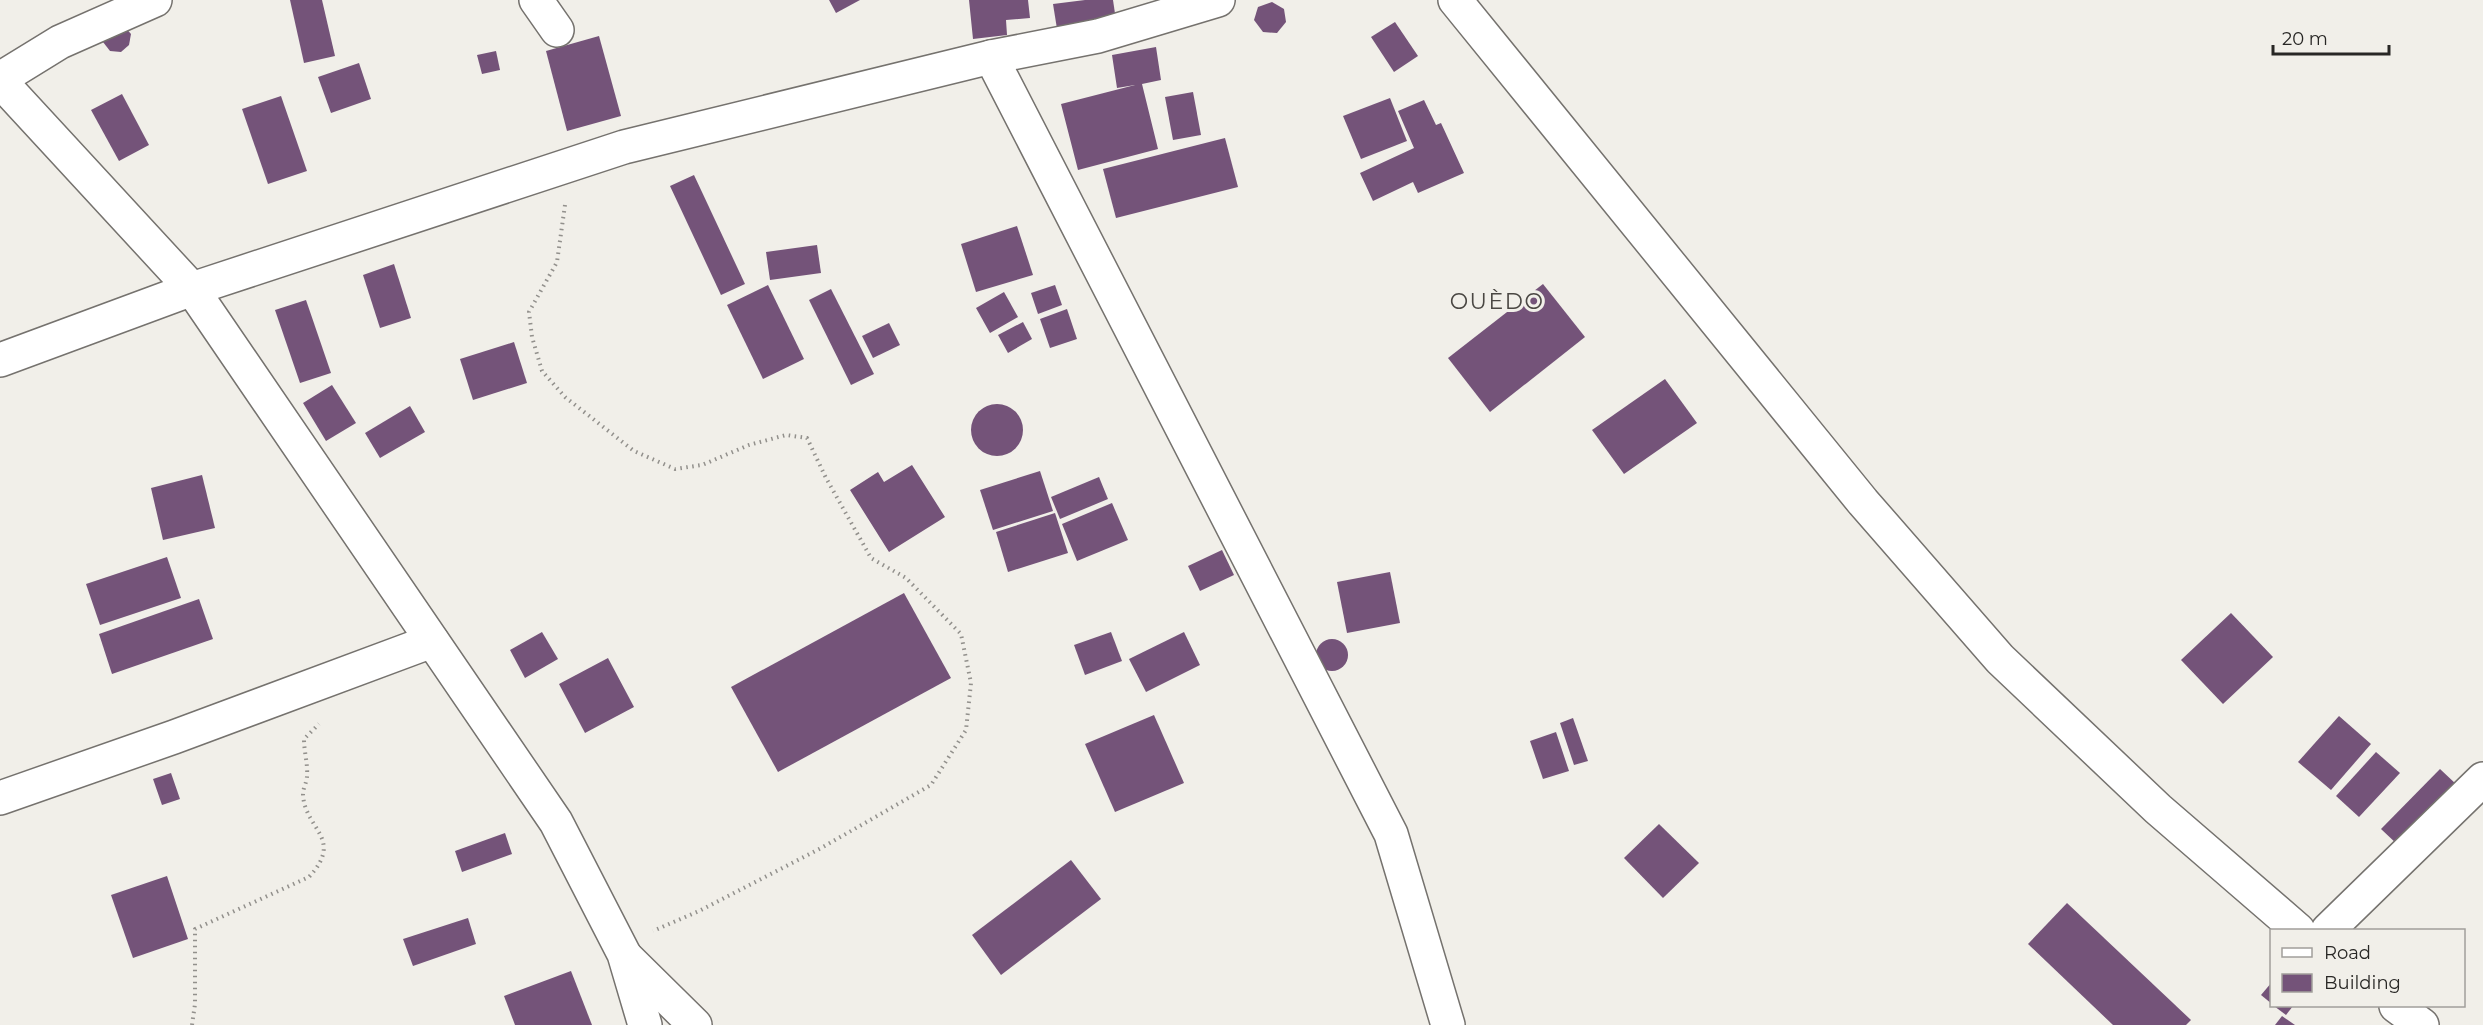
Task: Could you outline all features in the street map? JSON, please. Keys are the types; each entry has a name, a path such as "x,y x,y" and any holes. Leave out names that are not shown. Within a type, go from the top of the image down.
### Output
{"street":[{"path":"155,0 60,42 0,80 192,289 556,822 621,950 645,1025"},
{"path":"536,0 557,30"},
{"path":"0,360 192,289 624,147 991,57 1098,36 1218,0"},
{"path":"1455,0 1863,502 2000,659 2158,809 2297,929"},
{"path":"991,57 1391,834 1448,1025"},
{"path":"0,798 174,737 432,641"},
{"path":"2329,929 2483,779"},
{"path":"621,950 695,1025"},
{"path":"2399,1007 2422,1025"}],"path":[{"path":"571,164 557,262 529,312 531,337 542,370 566,398 634,451 675,469 702,465 749,446 786,435 807,438 826,478 871,558 906,578 961,634 971,683 966,730 931,785 824,847 621,950"},
{"path":"192,1025 195,1004 195,929 309,877 321,864 323,842 306,807 302,792 308,780 304,739 329,711 334,677"}],"building":[{"path":"290,0 322,0 335,56 304,63"},
{"path":"829,0 860,0 836,13"},
{"path":"969,0 1028,0 1030,18 1006,20 1007,35 973,39"},
{"path":"1085,0 1113,0 1117,27 1058,35 1053,4"},
{"path":"1272,2 1284,9 1286,22 1277,33 1263,32 1254,20 1258,7"},
{"path":"1395,22 1418,56 1394,72 1371,37"},
{"path":"124,26 131,34 129,45 121,52 110,51 103,42 104,31"},
{"path":"599,36 621,116 567,131 546,51"},
{"path":"1156,47 1161,80 1142,84 1158,149 1078,170 1061,104 1135,85 1117,88 1112,55"},
{"path":"496,51 500,70 482,74 477,55"},
{"path":"359,63 371,99 331,113 318,77"},
{"path":"1193,92 1201,135 1173,140 1165,97"},
{"path":"122,94 149,145 119,161 91,110"},
{"path":"281,96 307,171 268,184 242,109"},
{"path":"1390,98 1407,141 1361,159 1343,116"},
{"path":"1424,100 1436,125 1441,123 1464,173 1418,193 1413,182 1373,201 1360,173 1414,148 1398,111"},
{"path":"1225,138 1238,187 1116,218 1103,169"},
{"path":"694,175 745,284 721,295 670,186"},
{"path":"1017,226 1033,275 976,292 961,244"},
{"path":"817,245 821,273 770,280 766,252"},
{"path":"394,264 411,318 380,328 363,275"},
{"path":"1543,284 1585,337 1490,412 1448,358"},
{"path":"768,285 804,359 763,379 727,305"},
{"path":"1055,285 1062,305 1038,314 1031,293"},
{"path":"831,289 874,374 851,385 809,300"},
{"path":"1004,292 1018,317 990,333 976,308"},
{"path":"306,300 331,373 300,383 275,310"},
{"path":"1067,309 1077,339 1050,348 1040,319"},
{"path":"1023,322 1032,339 1008,353 998,335"},
{"path":"889,323 900,345 873,358 862,336"},
{"path":"514,342 527,383 473,400 460,359"},
{"path":"1665,379 1697,423 1624,474 1592,430"},
{"path":"332,385 356,423 326,441 303,403"},
{"path":"997,404 1007,406 1015,412 1021,420 1023,430 1021,440 1015,448 1007,454 997,456 987,454 979,448 973,440 971,430 973,420 979,412 987,406"},
{"path":"410,406 425,432 380,458 365,433"},
{"path":"912,465 945,517 889,552 850,490 878,472 884,482"},
{"path":"1040,471 1053,511 993,530 980,490"},
{"path":"202,475 215,528 163,540 151,488"},
{"path":"1099,477 1108,499 1060,519 1051,497"},
{"path":"1112,503 1128,540 1077,561 1062,524"},
{"path":"1055,513 1068,553 1008,572 996,532"},
{"path":"1222,550 1234,575 1200,591 1188,566"},
{"path":"167,557 181,598 100,625 86,584"},
{"path":"1390,572 1400,623 1347,633 1337,582"},
{"path":"904,593 951,678 778,772 731,687"},
{"path":"199,599 213,639 112,674 99,634"},
{"path":"2231,613 2273,657 2223,704 2181,660"},
{"path":"542,632 558,659 525,678 510,650"},
{"path":"1111,632 1122,661 1085,675 1074,645"},
{"path":"1184,632 1200,665 1146,692 1129,659"},
{"path":"1332,639 1344,643 1348,655 1344,667 1332,671 1320,667 1316,655 1320,643"},
{"path":"608,658 634,707 585,733 559,684"},
{"path":"1154,715 1184,783 1115,812 1085,744"},
{"path":"2339,716 2371,744 2331,790 2298,762"},
{"path":"1573,718 1588,761 1574,765 1560,723"},
{"path":"1556,732 1569,771 1543,779 1530,741"},
{"path":"2376,752 2400,773 2359,817 2336,796"},
{"path":"2440,769 2457,785 2398,845 2381,829"},
{"path":"171,773 180,799 162,805 153,779"},
{"path":"1659,824 1699,863 1663,898 1624,858"},
{"path":"505,833 512,854 462,872 455,851"},
{"path":"1071,860 1101,899 1001,975 972,935"},
{"path":"167,876 188,939 133,958 111,895"},
{"path":"2067,903 2191,1020 2186,1025 2113,1025 2028,944"},
{"path":"468,918 476,944 413,966 403,939"},
{"path":"571,971 592,1025 515,1025 504,996"},
{"path":"2270,984 2270,1002 2261,995"},
{"path":"2275,1007 2292,1007 2286,1015"},
{"path":"2282,1016 2295,1025 2275,1025"}],"district":[{"name":"OUÈDO","path":"1497,301"}]}
